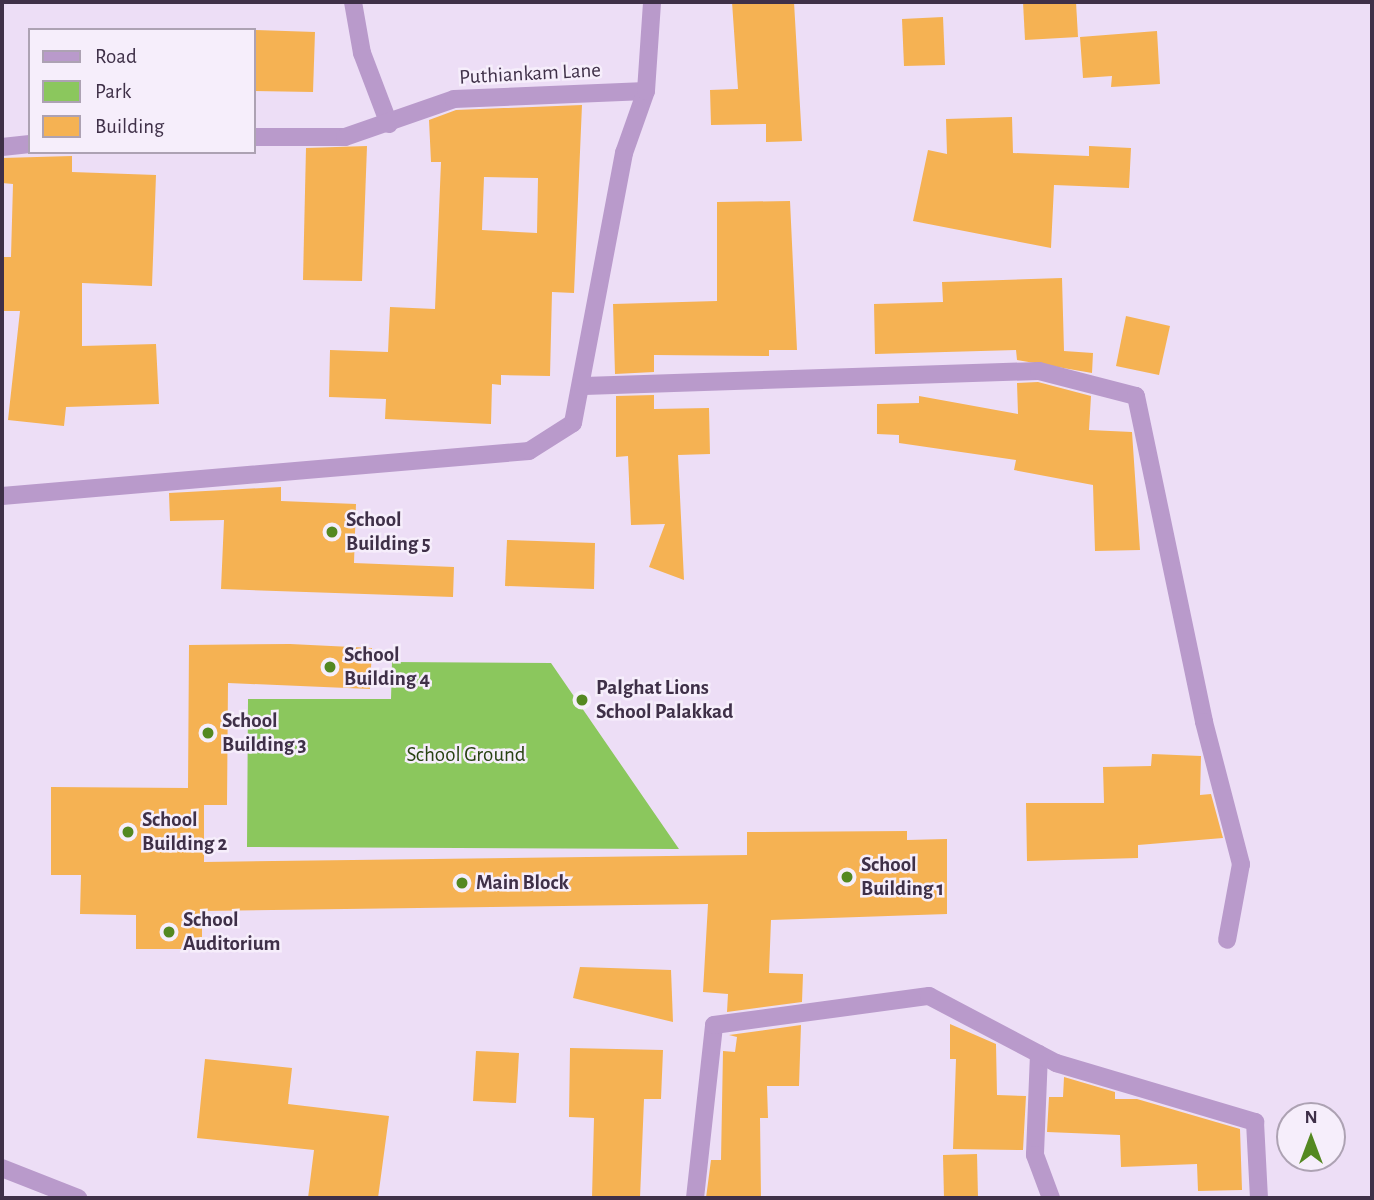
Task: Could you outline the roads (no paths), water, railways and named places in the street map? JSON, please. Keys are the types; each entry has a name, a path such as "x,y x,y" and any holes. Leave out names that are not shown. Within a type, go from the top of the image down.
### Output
{"street":[{"path":"353,2 362,53 389,124"},
{"path":"2,496 529,451 573,423 584,386 600,267 624,153 646,91 652,2"},
{"name":"Puthiankam Lane","path":"256,137 345,137 389,124 454,99 646,91"},
{"path":"2,147 28,144"},
{"path":"584,386 1040,371 1136,396 1204,722 1241,864 1227,940"},
{"path":"695,1198 714,1026 929,996 1040,1054 1255,1122 1259,1198"},
{"path":"1040,1054 1035,1155 1051,1198"},
{"path":"2,1168 78,1198"}],"place":[{"name":"School Building 5","path":"332,532"},
{"name":"School Building 4","path":"330,667"},
{"name":"Palghat Lions School Palakkad","path":"582,700"},
{"name":"School Building 3","path":"208,733"},
{"name":"School Building 2","path":"128,832"},
{"name":"School Building 1","path":"847,877"},
{"name":"Main Block","path":"462,883"},
{"name":"School Auditorium","path":"169,932"}],"park label":[{"name":"School Ground","path":"466,755"}]}
